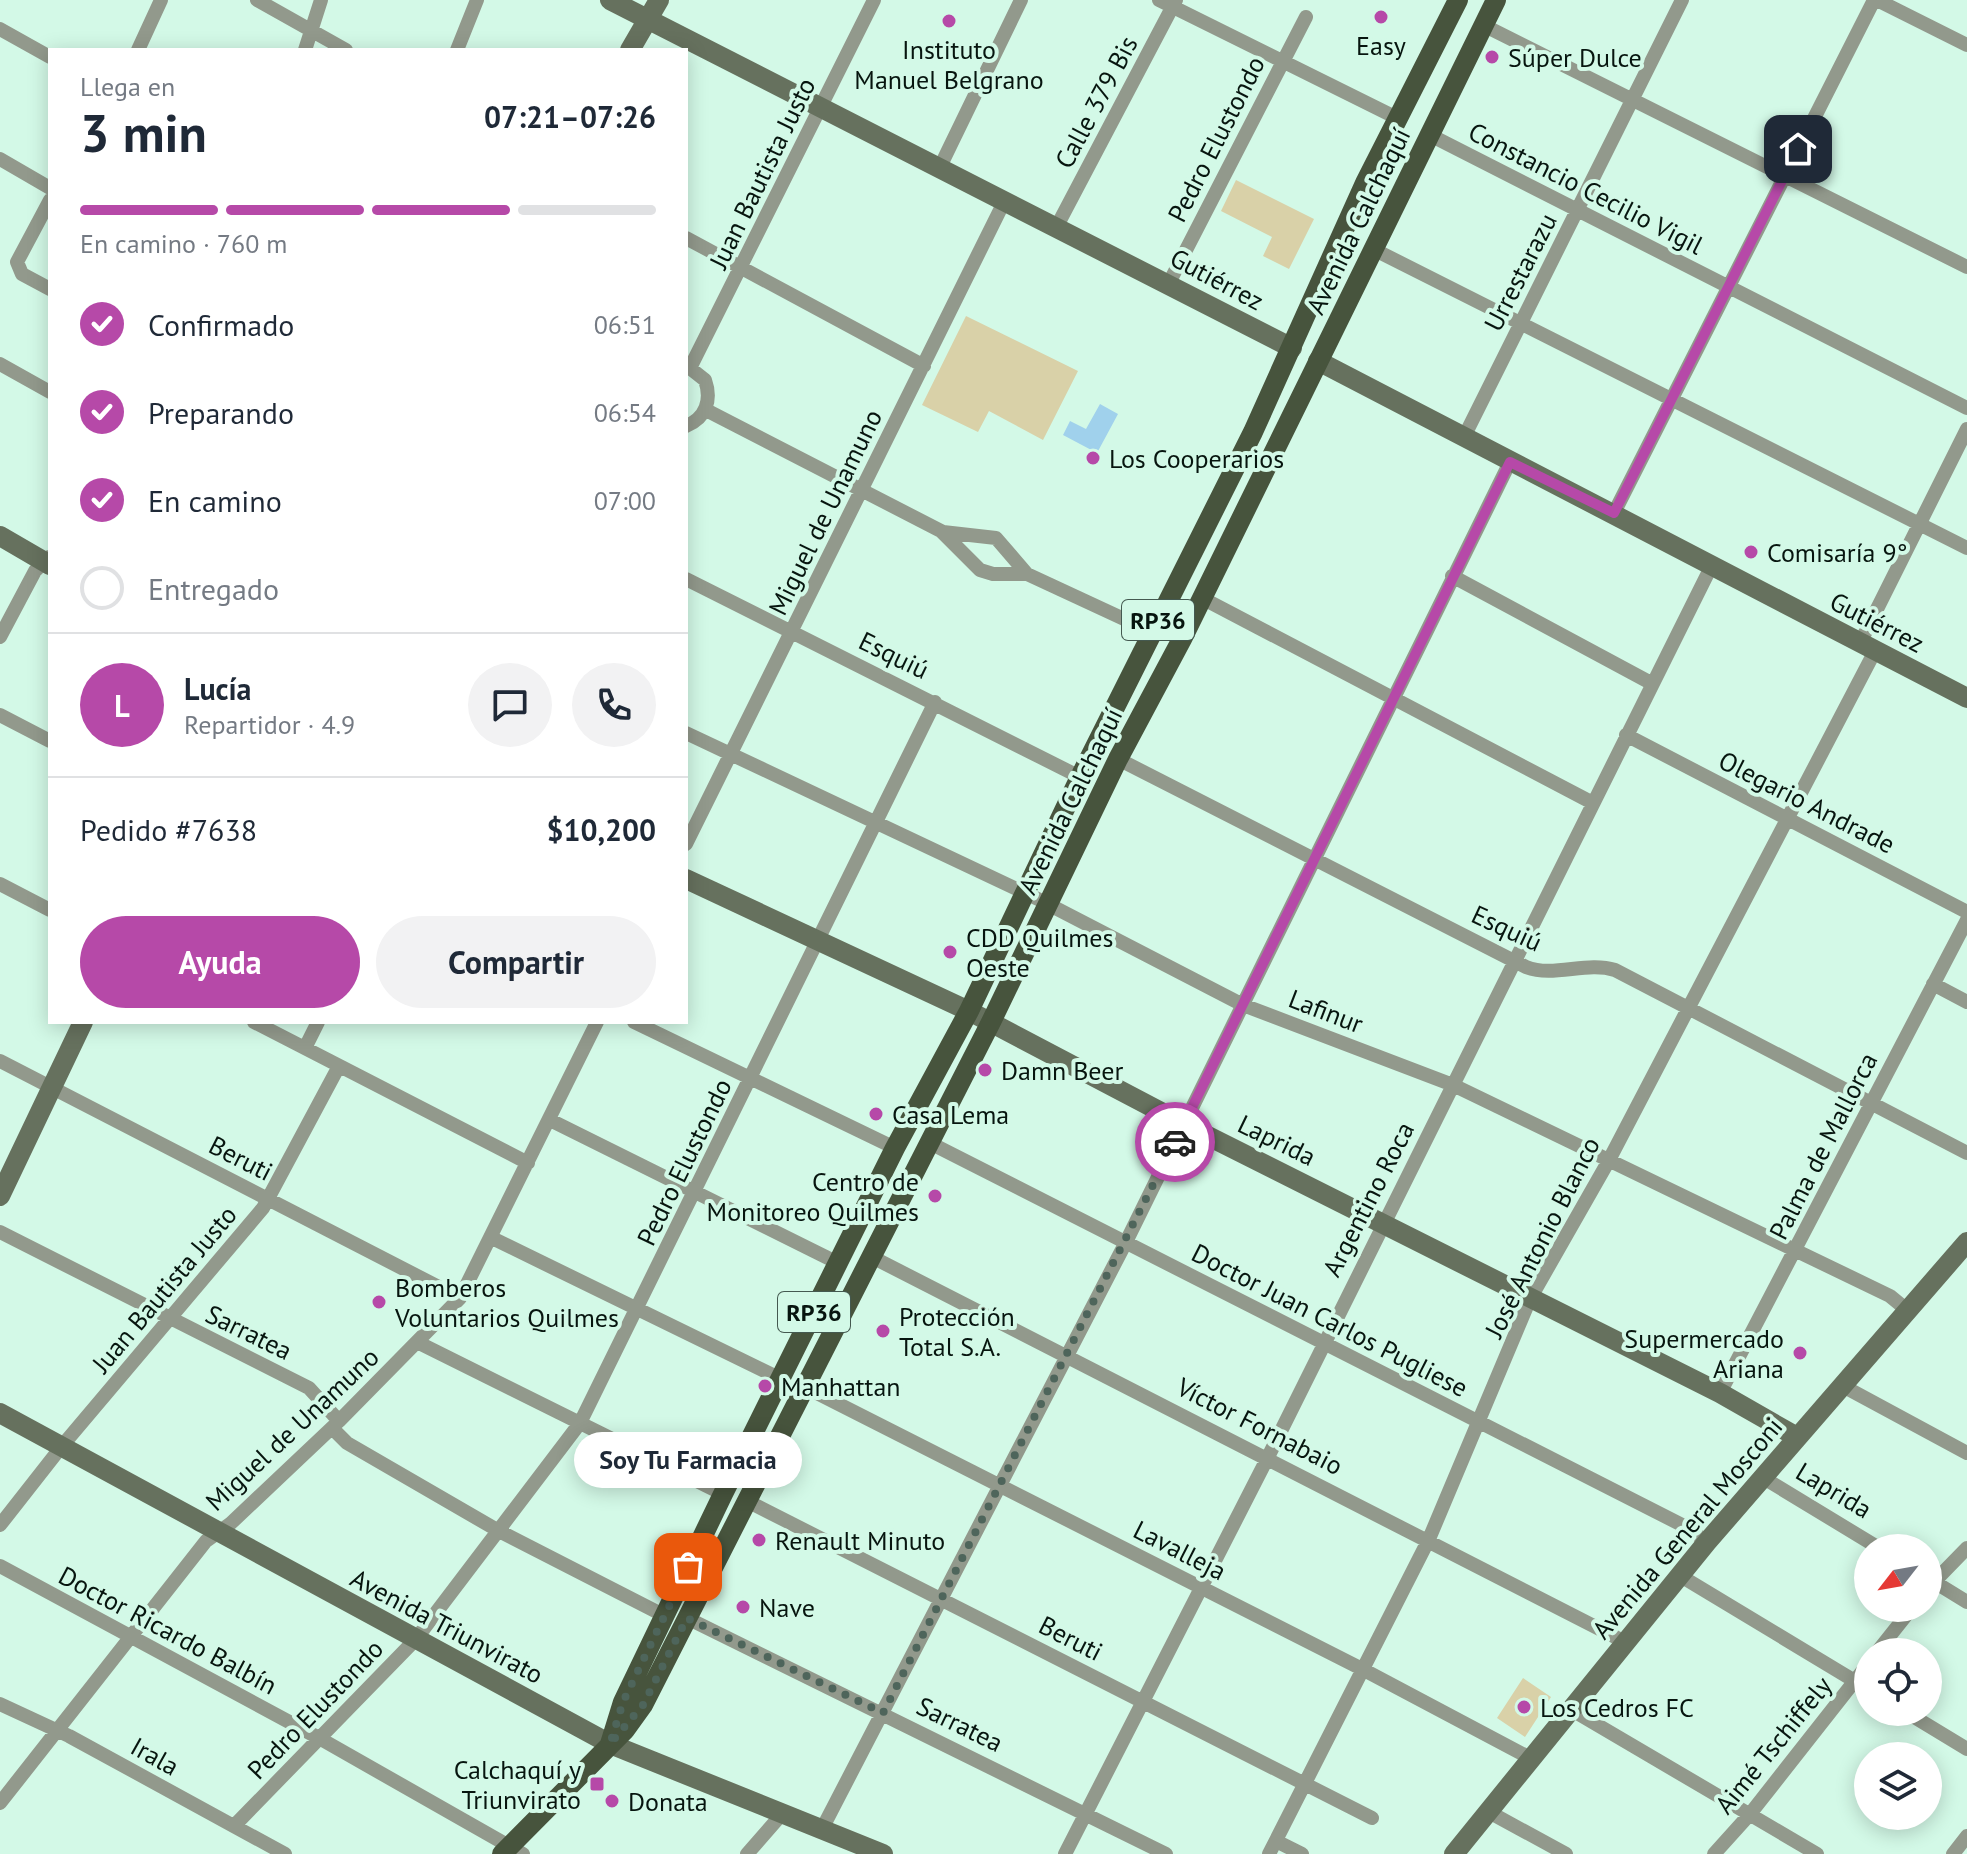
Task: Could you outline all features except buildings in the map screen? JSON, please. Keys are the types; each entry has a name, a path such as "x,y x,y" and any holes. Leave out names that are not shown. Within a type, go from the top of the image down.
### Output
{"main road":[{"name":"Avenida Calchaquí","path":"610,1744 623,1702 723,1494 895,1148 969,1011 1080,777 1292,348 1365,183 1458,0"},
{"name":"Avenida Calchaquí","path":"511,1851 643,1705 749,1502 1048,904 1125,762 1200,597 1318,361 1491,29 1496,0"}],"street":[{"path":"139,48 161,0"},
{"path":"257,0 342,48"},
{"path":"306,48 314,32 321,0"},
{"path":"458,48 477,0"},
{"name":"Gutiérrez","path":"610,0 1169,283 1967,698"},
{"path":"631,48 659,0"},
{"name":"Juan Bautista Justo","path":"688,366 742,268 874,0"},
{"path":"940,167 1021,0"},
{"name":"Urrestarazu","path":"1464,437 1682,0"},
{"path":"1614,513 1875,0 1967,45"},
{"path":"1169,2 1399,119"},
{"name":"Calle 379 Bis","path":"1057,226 1169,2"},
{"name":"Pedro Elustondo","path":"1169,283 1306,17"},
{"path":"0,29 48,56"},
{"path":"1491,29 1967,267"},
{"name":"Constancio Cecilio Vigil","path":"1434,137 1967,408"},
{"path":"0,159 48,187"},
{"name":"Miguel de Unamuno","path":"688,840 1005,200"},
{"path":"48,204 17,262 22,274 48,288"},
{"path":"688,239 924,366"},
{"path":"1375,250 1967,548"},
{"path":"0,364 48,391"},
{"path":"688,366 699,372 709,390 706,410 700,419 688,425"},
{"path":"706,410 941,531 980,570 993,574 1027,574"},
{"name":"José Antonio Blanco","path":"1273,1848 1429,1539 1530,1299 1608,1162 1787,819 1867,647 1919,524 1967,429"},
{"path":"822,1829 1126,1242 1510,462"},
{"path":"941,531 996,538 1027,574 1152,632"},
{"path":"0,536 48,561 0,637"},
{"name":"Argentino Roca","path":"1065,1854 1145,1703 1591,802 1712,565"},
{"path":"1452,576 1651,683"},
{"name":"Esquiú","path":"688,580 1080,777"},
{"path":"1200,597 1591,802"},
{"name":"Pedro Elustondo","path":"234,1826 416,1639 580,1423 821,941 935,702"},
{"path":"0,715 48,740"},
{"name":"Lafinur","path":"688,734 1024,892 1243,1005 1453,1085 1890,1296 1907,1310"},
{"name":"Olegario Andrade","path":"1626,735 1967,912"},
{"name":"Esquiú","path":"1125,762 1514,960 1540,971 1607,967 1967,1153"},
{"name":"Laprida","path":"688,880 991,1022 1184,1124 1720,1393 1797,1437"},
{"path":"0,884 48,909"},
{"name":"Palma de Mallorca","path":"1720,1393 1967,920"},
{"path":"1933,984 1967,1002"},
{"path":"0,1196 82,1024"},
{"path":"258,1024 528,1163"},
{"path":"305,1048 317,1024"},
{"name":"Miguel de Unamuno","path":"0,1803 206,1541 336,1425 460,1298 596,1024"},
{"path":"638,1024 895,1148"},
{"name":"Beruti","path":"0,1061 460,1298"},
{"name":"Juan Bautista Justo","path":"0,1525 62,1446 270,1199 339,1066"},
{"path":"550,1120 695,1195 838,1263"},
{"name":"Doctor Juan Carlos Pugliese","path":"930,1143 1686,1527 1707,1542"},
{"name":"Sarratea","path":"0,1232 309,1388 347,1443 499,1531 665,1616"},
{"path":"492,1238 781,1379"},
{"name":"Avenida General Mosconi","path":"1454,1854 1679,1575 1967,1242"},
{"name":"Víctor Fornabaio","path":"872,1257 1429,1539 1625,1642"},
{"path":"419,1343 723,1494"},
{"path":"1841,1385 1967,1453"},
{"name":"Lavalleja","path":"805,1387 1364,1670 1532,1759"},
{"name":"Avenida Triunvirato","path":"0,1413 610,1744 883,1854"},
{"name":"Laprida","path":"1762,1477 1856,1534"},
{"name":"Beruti","path":"749,1502 1372,1818"},
{"path":"1942,1571 1967,1548"},
{"name":"Doctor Ricardo Balbín","path":"0,1566 491,1833 511,1851"},
{"path":"1679,1575 1854,1680"},
{"path":"1942,1588 1967,1602"},
{"name":"Sarratea","path":"687,1618 1166,1854"},
{"path":"1888,1638 1901,1622"},
{"name":"Aimé Tschiffely","path":"1714,1854 1854,1694"},
{"name":"Irala","path":"0,1704 57,1731 285,1854"},
{"path":"1572,1710 1817,1854"},
{"path":"1929,1726 1967,1749"},
{"path":"1489,1812 1566,1854"},
{"path":"747,1854 782,1814"},
{"path":"1953,1854 1967,1836"},
{"path":"1273,1848 1302,1854"}],"shaded area":[{"path":"1236,180 1314,219 1289,269 1263,256 1272,237 1221,211"},
{"path":"966,316 1078,371 1043,440 989,411 978,432 922,405"},
{"name":"Los Cedros FC","path":"1523,1678 1551,1697 1525,1737 1497,1718"}],"water":[{"path":"1100,404 1118,414 1097,453 1063,435 1070,421 1086,429"}],"way so far":[{"path":"688,1567 623,1702 610,1744 634,1720 687,1618 883,1713 1175,1142"}],"place":[{"name":"Easy","path":"1381,17"},
{"name":"Instituto Manuel Belgrano","path":"949,21"},
{"name":"Súper Dulce","path":"1492,57"},
{"name":"Los Cooperarios","path":"1093,458"},
{"name":"Comisaría 9°","path":"1751,552"},
{"name":"CDD Quilmes Oeste","path":"950,952"},
{"name":"Damn Beer","path":"985,1070"},
{"name":"Casa Lema","path":"876,1114"},
{"name":"Centro de Monitoreo Quilmes","path":"935,1196"},
{"name":"Bomberos Voluntarios Quilmes","path":"379,1302"},
{"name":"Protección Total S.A.","path":"883,1331"},
{"name":"Supermercado Ariana","path":"1800,1353"},
{"name":"Manhattan","path":"765,1386"},
{"name":"Renault Minuto","path":"759,1540"},
{"name":"Soy Tu Farmacia","path":"688,1567"},
{"name":"Nave","path":"743,1607"},
{"name":"Los Cedros FC","path":"1524,1707"},
{"name":"Calchaquí y Triunvirato","path":"597,1784"},
{"name":"Donata","path":"612,1801"}],"route":[{"path":"1175,1142 1510,462 1614,513 1798,149"}]}
